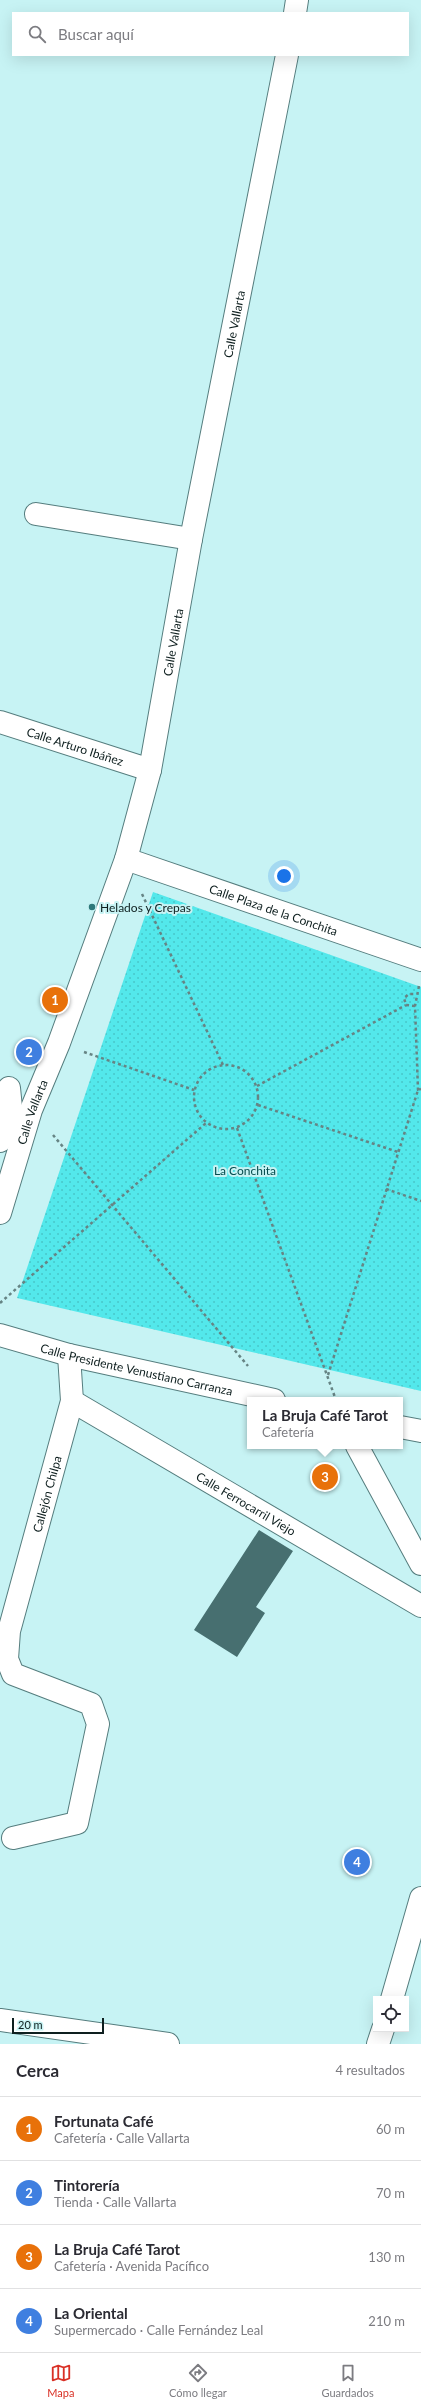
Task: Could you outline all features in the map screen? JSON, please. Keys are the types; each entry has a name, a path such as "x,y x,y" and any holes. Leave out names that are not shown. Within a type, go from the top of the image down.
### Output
{"street":[{"path":"295,12 297,0"},
{"name":"Calle Vallarta","path":"0,1213 31,1110 59,1043 126,859 150,770 191,539 286,56"},
{"path":"36,514 191,539"},
{"name":"Calle Arturo Ibáñez","path":"0,722 150,770"},
{"name":"Calle Plaza de la Conchita","path":"126,859 421,960"},
{"path":"5,1083 31,1110"},
{"name":"Calle Vallarta","path":"0,1141 11,1108 5,1083"},
{"name":"Calle Presidente Venustiano Carranza","path":"0,1335 69,1355 260,1397"},
{"name":"Callejón Chilpa","path":"13,1838 77,1823 98,1724 92,1704 13,1674 7,1659 5,1630 72,1401 69,1355"},
{"name":"Calle Ferrocarril Viejo","path":"72,1401 421,1606"},
{"path":"403,1428 421,1431"},
{"path":"359,1449 421,1564"},
{"path":"393,1996 421,1898"},
{"path":"0,2020 168,2044"},
{"path":"378,2044 382,2032"}],"path":[{"path":"126,859 224,1065"},
{"path":"328,1375 386,1189 420,1090 415,1006 416,994 421,982"},
{"path":"406,1006 404,998 409,994 416,994"},
{"path":"257,1086 406,1006 415,1006"},
{"path":"59,1043 194,1090"},
{"path":"224,1065 244,1070 252,1077 257,1086 258,1105 246,1123 237,1128 215,1128 206,1123 195,1108 194,1090 205,1072 224,1065"},
{"path":"258,1105 398,1152"},
{"path":"31,1110 252,1370"},
{"path":"0,1303 206,1123"},
{"path":"237,1128 335,1397"},
{"path":"386,1189 421,1201"}],"green space":[{"name":"La Conchita","path":"153,892 421,987 421,1391 17,1298"}],"building":[{"path":"259,1530 293,1551 256,1607 265,1613 237,1657 194,1630"}],"place":[{"name":"Helados y Crepas","path":"92,907"},
{"name":"Fortunata Café","path":"55,1000"},
{"name":"Tintorería","path":"29,1052"},
{"name":"La Bruja Café Tarot","path":"325,1477"},
{"name":"La Oriental","path":"357,1862"}]}
